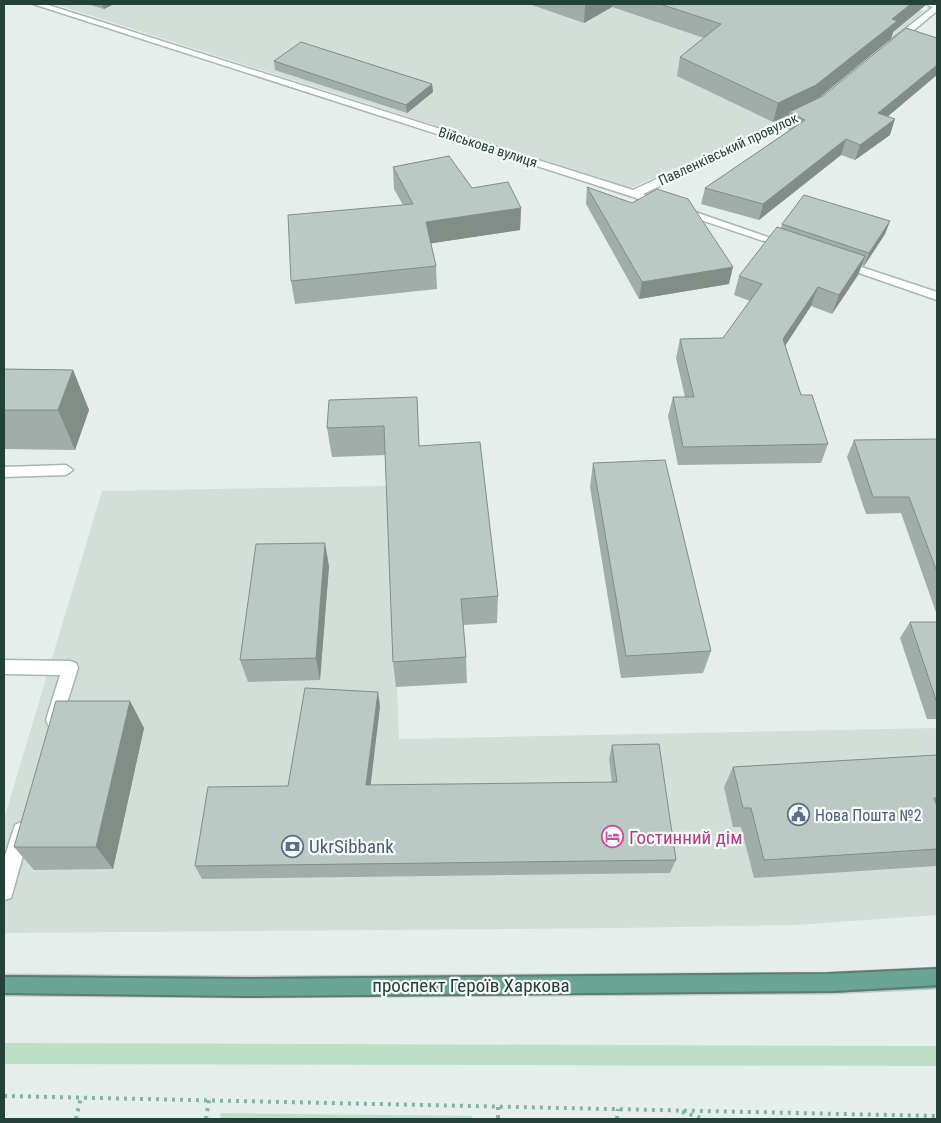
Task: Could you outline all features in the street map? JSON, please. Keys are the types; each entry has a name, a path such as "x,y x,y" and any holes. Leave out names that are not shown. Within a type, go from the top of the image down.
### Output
{"main road":[{"name":"проспект Героїв Харкова","path":"4,985 244,987 760,983 937,978"}],"street":[{"name":"Військова вулиця","path":"37,4 634,194 799,249"},
{"path":"882,52 937,6 932,4"},
{"name":"Павленківський провулок","path":"634,194 815,108"},
{"path":"827,259 937,296"},
{"path":"4,472 66,470"},
{"path":"4,667 70,668 50,733"},
{"path":"4,891 26,816"}],"path":[{"path":"4,1096 937,1116"},
{"path":"76,1119 81,1097"},
{"path":"206,1119 210,1100"},
{"path":"498,1107 498,1119"},
{"path":"617,1119 618,1109"},
{"path":"679,1110 705,1119"}],"shaded area":[{"path":"55,4 901,4 924,11 808,108 631,188"},
{"path":"389,486 399,739 937,728 937,915 795,925 4,933 4,819 102,491"}],"green space":[{"path":"4,1043 937,1046 937,1066 4,1064"},
{"path":"221,1113 472,1116 472,1119 220,1119"}],"building":[{"path":"660,4 911,4 892,19 897,21 816,85 778,103 680,57 721,24"},
{"path":"906,28 937,38 937,65 878,113 895,119 860,145 846,139 763,204 705,188 805,120 789,112 823,96"},
{"path":"301,42 432,84 406,105 274,61"},
{"path":"449,156 472,188 508,182 521,208 426,222 436,266 291,281 288,215 413,204 393,167"},
{"path":"587,187 632,203 657,189 688,199 733,267 642,282"},
{"path":"804,195 890,221 869,253 782,224"},
{"path":"777,227 865,256 839,295 818,287 783,339 801,395 812,395 828,444 683,447 673,397 694,397 680,339 723,338 762,284 739,276"},
{"path":"4,369 73,370 58,410 4,410"},
{"path":"417,397 419,446 480,442 498,596 461,599 466,657 393,662 384,426 327,428 329,400"},
{"path":"937,439 937,572 909,497 873,497 854,440"},
{"path":"665,460 711,651 626,656 593,463"},
{"path":"325,543 316,658 240,660 256,544"},
{"path":"910,622 937,622 937,703"},
{"path":"305,688 378,692 366,785 617,782 612,745 659,744 676,860 195,866 208,787 288,786"},
{"path":"56,701 130,701 96,847 14,847"},
{"path":"937,755 937,798 934,798 937,806 937,849 764,860 751,808 743,808 733,767"}],"tram line":[{"path":"4,976 246,978 828,973 937,968"},
{"path":"4,994 243,997 833,992 937,986"}],"place":[{"name":"Нова Пошта №2","path":"799,815"},
{"name":"Гостинний дім","path":"613,837"},
{"name":"UkrSibbank","path":"293,846"}]}
